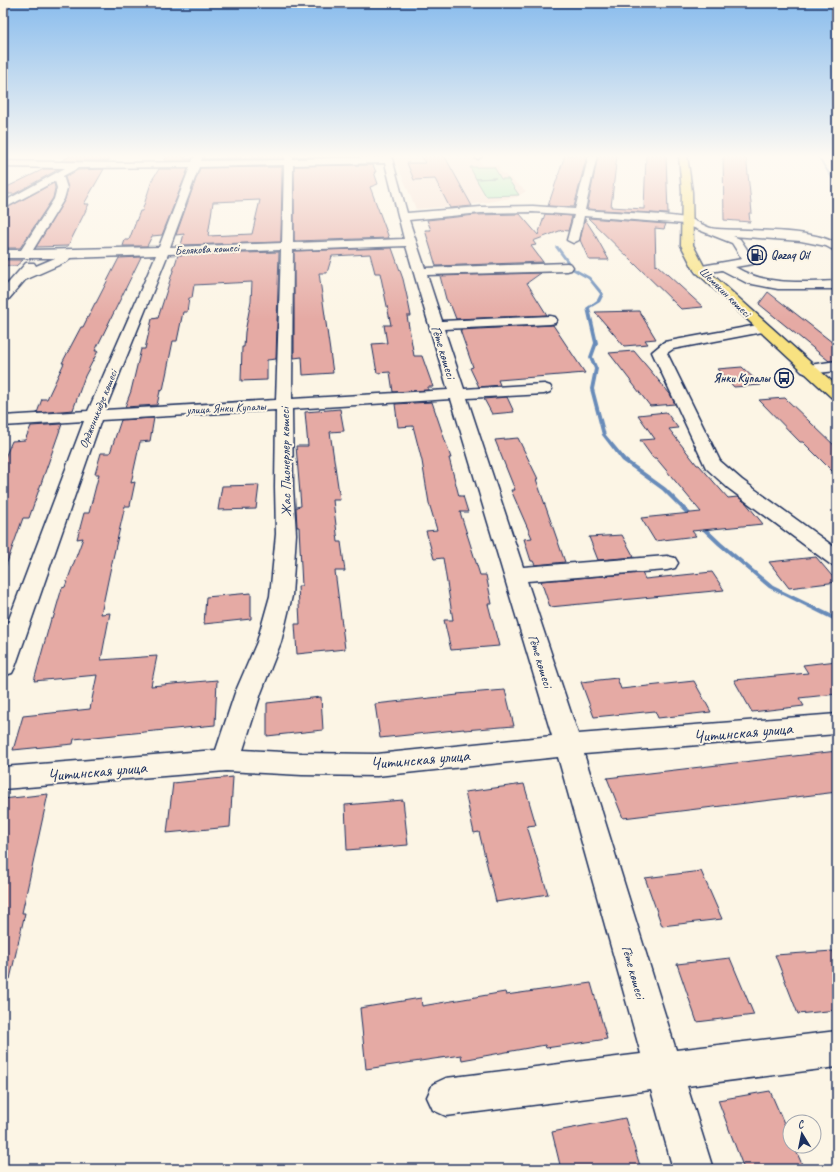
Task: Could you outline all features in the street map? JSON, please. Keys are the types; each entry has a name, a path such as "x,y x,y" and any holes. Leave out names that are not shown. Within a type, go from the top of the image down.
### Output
{"main road":[{"name":"Шемякин көшесі","path":"686,210 687,245 700,270 807,369 837,394"}],"street":[{"path":"24,255 52,210"},
{"name":"Орджоникидзе көшесі","path":"3,667 94,416 163,251 178,210"},
{"name":"Жас Пионерлер көшесі","path":"226,760 248,693 269,642 282,596 286,534 284,487 284,405 287,210"},
{"name":"Гёте көшесі","path":"401,210 457,394 568,745 692,1169"},
{"path":"403,217 494,210"},
{"path":"545,210 580,211 686,221 736,241 749,261 700,270"},
{"path":"573,240 580,211"},
{"path":"709,231 818,240 835,246 837,249"},
{"name":"Белякова көшесі","path":"3,254 40,255 411,242"},
{"path":"21,277 73,254"},
{"path":"3,297 40,255"},
{"path":"725,266 737,275 763,284 783,286 837,285"},
{"path":"420,272 567,267"},
{"path":"436,325 550,320"},
{"path":"763,328 670,346 658,352 712,464 735,484 837,559"},
{"path":"807,369 837,366"},
{"name":"улица Янки Купалы","path":"3,420 94,416 544,389"},
{"path":"514,575 667,563"},
{"name":"Читинская улица","path":"3,778 226,760 302,764 377,765 568,745 837,724"},
{"path":"446,1097 837,1049"}],"building":[{"path":"3,210 45,210 20,248 3,248"},
{"path":"59,210 86,210 68,246 36,247"},
{"path":"142,210 172,210 162,235 152,236 147,246 123,246 125,240 129,240 140,211"},
{"path":"185,210 212,210 208,236 252,234 258,210 281,210 281,242 181,245 184,234 176,235"},
{"path":"294,210 378,210 389,238 294,241"},
{"path":"598,210 668,210 668,214"},
{"path":"724,210 752,210 752,213 749,213 750,222 724,220"},
{"path":"520,214 538,235 545,214 572,216 568,231 562,230 533,241 536,245 531,246 543,262 436,266 425,230 431,230 427,220 476,215"},
{"path":"588,218 666,224 664,229 655,228 656,266 657,265 703,307 681,309"},
{"path":"585,219 609,260 589,260 580,240"},
{"path":"392,248 403,279 408,301 411,316 407,316 414,356 422,356 433,387 428,387 428,390 393,392 390,372 377,373 372,344 387,343 384,325 391,325 380,273 375,273 370,254 332,256 327,273 319,273 333,373 303,375 302,357 294,358 294,251"},
{"path":"279,252 276,359 267,360 267,380 241,381 242,347 244,347 245,332 251,301 252,282 194,285 192,298 189,298 187,312 183,312 177,341 173,341 163,390 160,391 157,405 125,407 131,391 141,349 145,349 152,319 158,318 178,255"},
{"path":"141,257 95,351 98,351 85,376 73,410 37,413 42,399 47,399 64,363 62,363 81,327 83,327 119,258"},
{"path":"3,260 23,260 16,266 3,266"},
{"path":"541,273 527,283 547,315 456,319 451,306 446,299 440,276"},
{"path":"768,292 837,346 837,360 829,361 759,304"},
{"path":"639,311 656,339 645,340 648,344 624,346 595,312"},
{"path":"553,325 585,373 498,380 500,385 479,387 470,368 473,367 460,330"},
{"path":"634,351 670,394 675,404 650,406 609,353"},
{"path":"742,367 761,385 734,387 717,369"},
{"path":"507,397 514,412 492,414 484,399"},
{"path":"785,398 837,448 837,476 803,442 800,442 759,400"},
{"path":"432,402 451,458 449,458 459,496 463,496 468,512 460,512 480,575 486,575 492,604 488,604 499,646 451,650 444,620 453,620 443,558 434,559 426,531 437,530 429,503 422,461 413,426 398,427 395,404"},
{"path":"340,409 344,431 330,432 340,500 333,500 338,542 341,542 345,571 335,571 345,649 297,654 295,624 300,624 298,586 302,586 299,527 297,527 296,507 301,506 296,446 308,446 305,412"},
{"path":"666,412 678,428 669,429 697,465 699,465 728,498 738,497 746,503 763,524 692,531 696,536 655,541 641,518 701,512 656,458 653,458 640,440 655,439 638,415"},
{"path":"154,418 150,441 140,442 131,483 135,482 130,506 125,506 110,571 101,614 110,613 101,660 157,656 151,686 217,680 215,725 74,739 73,744 13,750 23,716 90,709 97,675 34,681 51,619 53,619 62,588 65,587 83,538 77,539 84,513 89,513 99,474 95,474 101,453 110,453 121,420"},
{"path":"62,424 29,518 23,518 5,568 3,568 3,462 12,441 25,440 31,426"},
{"path":"518,438 538,479 536,479 565,562 535,565 533,561 531,561 524,539 532,538 511,490 515,490 495,440"},
{"path":"259,485 256,509 218,510 222,486"},
{"path":"622,535 634,557 598,560 589,537"},
{"path":"816,557 837,582 789,588 769,562"},
{"path":"712,572 724,590 550,607 541,581 642,573 645,579"},
{"path":"251,593 251,619 204,624 206,597"},
{"path":"837,661 837,694 799,698 804,706 752,712 734,680 808,673 803,665"},
{"path":"617,678 621,689 694,681 711,712 658,718 655,711 594,717 581,682"},
{"path":"505,690 514,726 464,729 380,738 375,704"},
{"path":"321,697 323,730 267,736 267,703"},
{"path":"837,751 837,792 623,818 607,778"},
{"path":"233,777 230,827 167,833 173,783"},
{"path":"524,784 536,825 527,826 548,894 496,902 479,832 474,833 465,792"},
{"path":"48,794 22,913 25,913 10,979 3,978 3,799"},
{"path":"403,800 408,845 347,850 345,805"},
{"path":"701,871 722,919 662,926 645,878"},
{"path":"833,951 837,960 837,1010 798,1014 775,955"},
{"path":"730,958 754,1015 697,1022 677,964"},
{"path":"591,983 607,1039 546,1048 545,1045 462,1060 461,1055 366,1069 360,1008 421,998 422,1006 505,992 506,995"},
{"path":"770,1091 782,1119 782,1154 797,1154 804,1169 744,1169 718,1100"},
{"path":"625,1118 641,1169 561,1169 552,1132"}],"waterway":[{"path":"557,247 573,269 589,278 602,294 599,301 588,308 596,343 591,357 596,369 592,389 604,435 624,460 664,489 693,518"},
{"path":"700,525 771,587 837,620"}],"place":[{"name":"Qazaq Oil","path":"757,255"},
{"name":"Янки Купалы","path":"784,378"}]}
